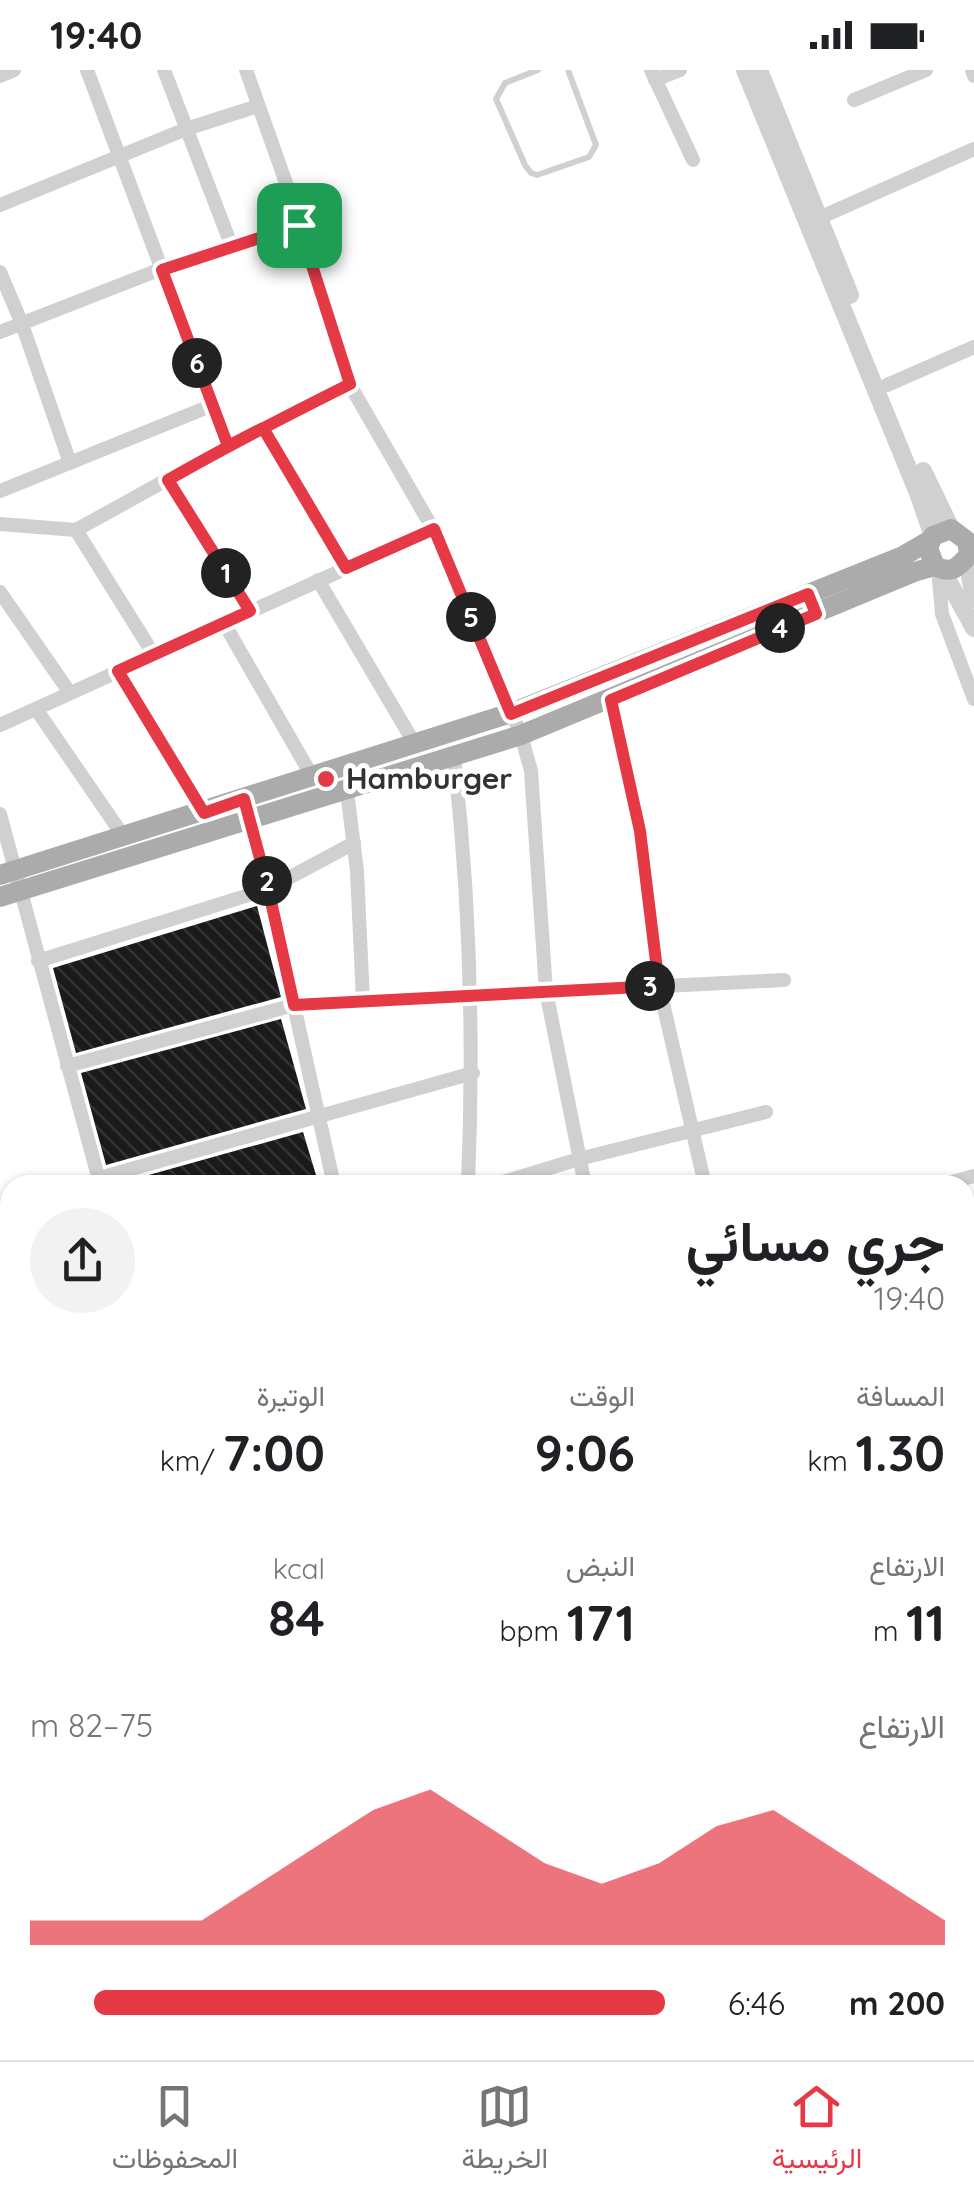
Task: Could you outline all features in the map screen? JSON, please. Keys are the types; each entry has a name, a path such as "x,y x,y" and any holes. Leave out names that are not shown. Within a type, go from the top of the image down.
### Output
{"main road":[{"path":"939,568 928,555 949,533"},
{"path":"8,883 124,837 511,714 812,604 939,568 958,568 970,554 967,540 949,533 812,604 611,700 521,735 251,821 8,883"}],"street":[{"path":"0,76 14,70"},
{"path":"87,70 228,446"},
{"path":"164,70 232,247"},
{"path":"246,70 350,384 434,529 532,770 546,991 582,1175"},
{"path":"680,70 653,75 693,160"},
{"path":"745,70 924,506 949,533"},
{"path":"759,70 949,533"},
{"path":"854,100 926,70"},
{"path":"0,205 186,130 258,106"},
{"path":"819,218 974,149"},
{"path":"0,332 162,270 299,225"},
{"path":"0,272 70,463"},
{"path":"887,385 974,346"},
{"path":"0,524 76,530 350,384"},
{"path":"0,491 213,405"},
{"path":"263,428 346,568"},
{"path":"168,480 250,611"},
{"path":"0,725 434,529"},
{"path":"76,530 154,655"},
{"path":"970,554 974,599"},
{"path":"939,568 974,628"},
{"path":"939,568 942,614 974,699"},
{"path":"318,580 416,746"},
{"path":"0,592 70,693"},
{"path":"224,623 313,778"},
{"path":"118,671 204,813"},
{"path":"611,700 640,831 659,986 702,1175"},
{"path":"36,709 124,837"},
{"path":"454,756 466,864 472,1073 468,1175"},
{"path":"347,791 354,843 362,1001"},
{"path":"244,799 268,888 332,1175"},
{"path":"0,814 8,883 38,961 98,1175"},
{"path":"38,961 268,888 354,843"},
{"path":"68,1066 294,1005 784,980"},
{"path":"123,1175 472,1073"},
{"path":"527,1175 766,1112"}],"lane":[{"path":"538,70 505,83 496,99 525,166 537,175 589,156 596,145 568,70"}],"building":[{"path":"257,906 281,997 76,1053 53,968"},
{"path":"281,1019 306,1109 106,1165 81,1073"},
{"path":"303,1132 316,1175 149,1175"}],"place":[{"name":"Hamburger","path":"326,779"}],"route":[{"path":"299,225 162,270 228,446 263,428 346,568 434,529 511,714 808,594 816,614 611,700 640,831 659,986 294,1005 244,799 204,813 118,671 250,611 168,480 228,446 263,428 350,384 299,225"}]}
